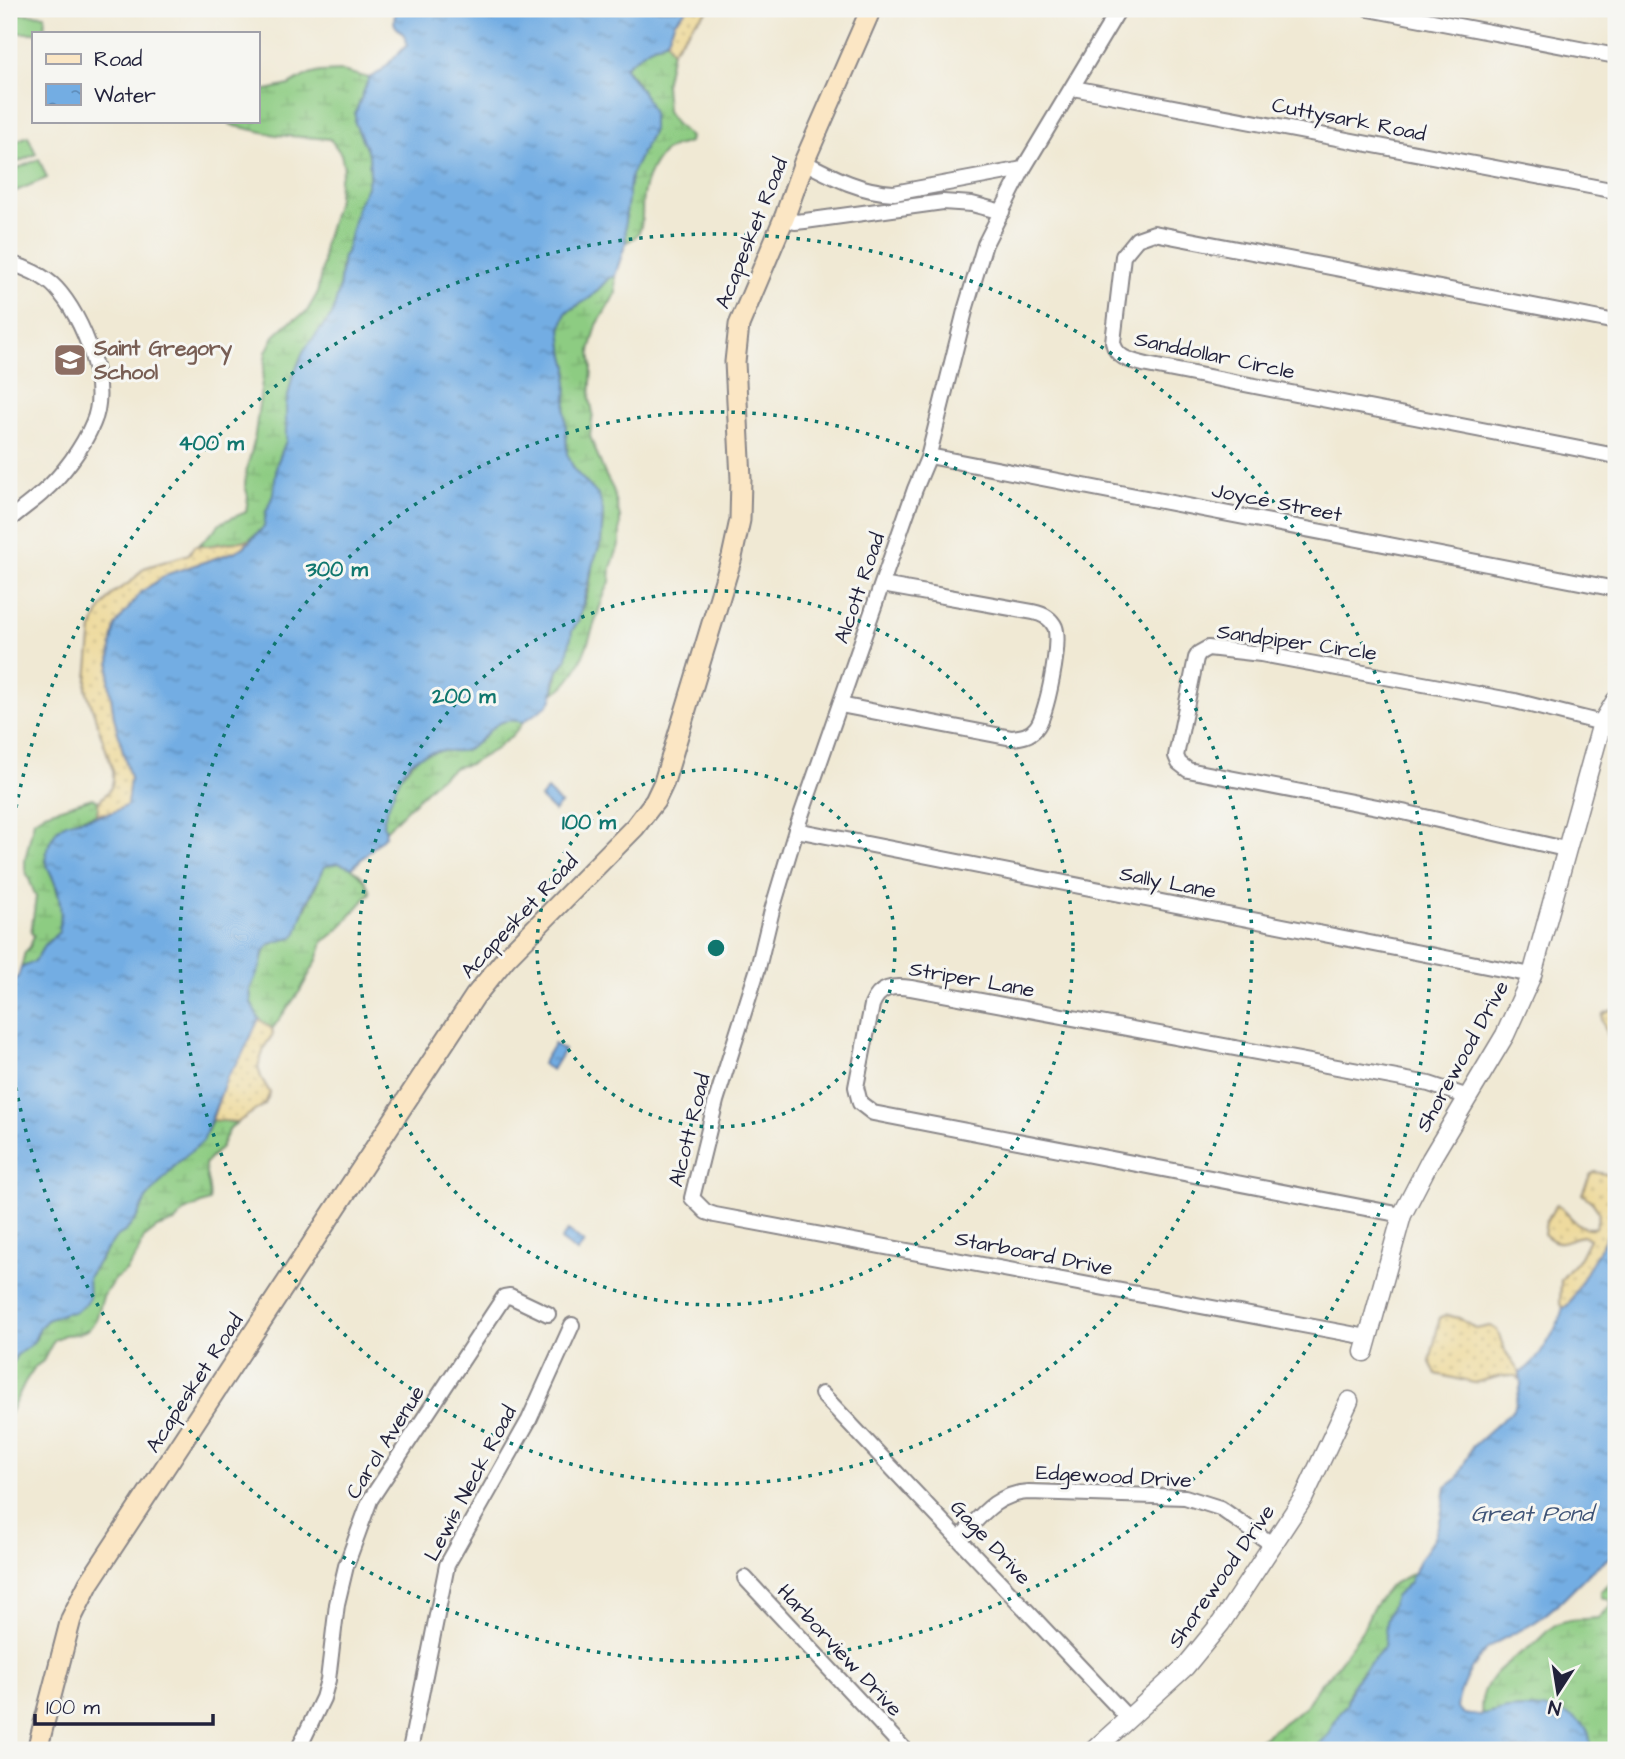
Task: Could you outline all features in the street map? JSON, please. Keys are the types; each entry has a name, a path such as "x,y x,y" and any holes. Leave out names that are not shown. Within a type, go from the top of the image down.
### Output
{"main road":[{"name":"Acapesket Road","path":"37,1750 71,1619 89,1583 475,996 506,958 635,827 660,792 676,750 733,557 740,520 741,479 735,368 738,325 785,216 804,162 872,9"}],"street":[{"name":"Alcott Road","path":"695,1203 691,1196 716,1101 758,968 796,830 929,456 985,244 1023,169 1119,9"},
{"path":"1369,9 1616,56"},
{"name":"Cuttysark Road","path":"1073,88 1616,191"},
{"path":"804,162 836,178 878,192 894,193 1023,169"},
{"path":"785,216 795,222 943,202 972,204 1002,212"},
{"name":"Sanddollar Circle","path":"1616,322 1154,233 1137,239 1123,256 1113,342 1113,347 1122,358 1147,365 1616,456"},
{"path":"9,263 43,277 64,297 77,318 94,364 99,390 93,422 80,446 44,491 9,520"},
{"name":"Joyce Street","path":"929,456 1616,589"},
{"path":"840,705 1012,738 1027,736 1035,730 1043,715 1058,638 1052,621 1043,614 1034,612 882,585"},
{"name":"Sandpiper Circle","path":"1565,849 1403,812 1188,770 1179,763 1176,756 1196,658 1208,648 1261,654 1515,701 1602,723"},
{"name":"Shorewood Drive","path":"1366,1344 1402,1214 1431,1159 1505,1035 1532,975 1602,723 1616,699"},
{"name":"Sally Lane","path":"796,830 1532,975"},
{"name":"Striper Lane","path":"1402,1214 873,1112 860,1103 856,1087 876,995 891,987 911,988 1429,1084 1468,1097"},
{"name":"Starboard Drive","path":"695,1203 715,1215 1366,1344"},
{"name":"Carol Avenue","path":"298,1750 323,1698 346,1566 370,1500 504,1297 510,1296 548,1314"},
{"name":"Lewis Neck Road","path":"410,1750 447,1565 529,1420 572,1325"},
{"name":"Gage Drive","path":"822,1394 1129,1719"},
{"name":"Shorewood Drive","path":"1094,1750 1185,1667 1204,1644 1304,1497 1349,1401"},
{"name":"Edgewood Drive","path":"959,1539 997,1501 1007,1495 1029,1492 1185,1497 1220,1508 1273,1545"},
{"name":"Harborview Drive","path":"745,1578 905,1750"}],"green space":[{"path":"9,13 45,15 44,32 9,33"},
{"path":"667,40 672,51 665,85 667,111 690,137 689,142 667,150 656,161 644,190 640,229 633,239 626,242 625,221 631,175 653,130 653,113 636,81 624,67 649,48"},
{"path":"342,71 369,78 355,114 355,123 369,155 370,174 367,187 341,267 339,290 332,315 302,354 292,379 286,405 286,441 277,464 273,495 266,512 264,527 248,540 207,546 200,544 222,522 246,512 246,472 254,442 266,352 274,336 288,323 306,313 317,294 324,245 344,168 341,154 330,139 276,135 235,126 230,122 259,122 259,92 289,85 305,76"},
{"path":"28,136 36,154 9,166 9,144"},
{"path":"39,159 47,178 9,194 9,172"},
{"path":"615,276 616,293 597,325 590,351 590,399 593,413 590,436 613,489 620,517 620,542 611,568 610,582 582,659 565,685 554,693 558,671 565,662 572,631 589,589 593,563 601,542 603,520 591,488 575,471 567,454 565,412 568,367 561,329 566,313 590,298 609,278"},
{"path":"513,719 523,722 516,732 496,749 439,778 386,830 383,825 384,816 398,779 419,756 443,750 464,751 479,742 496,724"},
{"path":"92,798 99,801 97,814 70,822 58,829 47,850 46,861 62,912 59,932 34,962 21,968 25,952 34,935 31,933 36,897 25,869 25,860 34,820 45,813"},
{"path":"338,863 358,874 366,882 370,893 338,930 323,942 317,960 300,991 272,1029 259,1019 251,1003 250,989 266,948 277,941 293,937 325,866"},
{"path":"212,1120 238,1122 230,1128 221,1147 205,1164 209,1201 186,1210 175,1222 157,1228 144,1238 126,1271 113,1281 103,1297 96,1320 89,1329 54,1340 43,1361 35,1367 25,1382 9,1415 9,1384 12,1363 17,1355 36,1339 40,1327 47,1320 75,1312 88,1291 88,1277 116,1237 126,1231 136,1219 146,1199 176,1164 203,1141"},
{"path":"1415,1572 1410,1582 1395,1597 1387,1618 1384,1647 1351,1687 1346,1706 1318,1746 1306,1750 1271,1750 1259,1740 1306,1706 1319,1685 1350,1648 1389,1586"},
{"path":"1616,1578 1616,1742 1610,1748 1589,1750 1589,1737 1584,1726 1562,1713 1549,1710 1509,1709 1482,1715 1484,1692 1496,1673 1560,1622 1598,1618 1611,1605 1611,1600 1601,1597 1601,1591"}],"sand":[{"path":"687,9 709,9 672,51 667,40 675,21"},
{"path":"248,540 244,547 234,552 168,574 126,612 115,626 109,682 114,717 130,778 127,805 113,812 97,814 99,801 113,781 113,771 86,689 92,629 99,612 113,593 132,581 144,568 189,554 194,546"},
{"path":"1616,1010 1616,1062 1602,1019 1603,1014"},
{"path":"259,1019 272,1029 273,1034 265,1046 258,1067 270,1093 265,1104 238,1122 212,1120 227,1077"},
{"path":"1595,1172 1616,1176 1616,1220 1567,1307 1563,1308 1560,1304 1561,1280 1580,1257 1589,1239 1584,1236 1559,1242 1550,1239 1544,1234 1546,1221 1557,1204 1579,1225 1596,1227 1599,1212 1582,1194 1590,1175"},
{"path":"1446,1315 1459,1318 1476,1329 1490,1326 1497,1330 1506,1353 1520,1373 1519,1379 1515,1376 1501,1376 1474,1383 1436,1374 1430,1362 1440,1317"}],"water":[{"path":"397,9 687,9 675,21 667,40 649,48 624,67 646,97 653,113 653,130 631,175 625,221 626,242 615,276 609,278 590,298 566,312 561,329 568,367 565,412 567,454 575,471 599,496 603,511 601,542 579,619 572,631 567,658 558,671 552,699 548,705 523,722 512,720 498,724 465,750 436,751 416,759 403,772 395,790 383,821 385,836 352,868 338,863 325,866 306,904 297,933 293,937 270,944 263,953 261,965 250,989 251,1003 259,1019 241,1057 227,1077 203,1141 176,1164 146,1199 136,1219 126,1231 116,1237 101,1257 88,1277 87,1303 75,1312 47,1320 40,1327 33,1343 17,1355 12,1363 9,1384 9,987 18,977 21,968 34,962 45,945 59,932 58,891 47,865 49,845 64,824 107,814 127,805 130,778 114,717 109,681 115,626 141,592 168,574 234,552 244,547 264,527 266,512 273,495 277,464 286,441 286,405 292,379 304,350 332,315 339,290 343,256 370,174 369,155 355,123 355,114 369,78 380,72 407,45 404,34 394,22"},
{"path":"547,790 561,804 554,811 540,798"},
{"path":"554,1044 564,1050 552,1070 542,1064"},
{"name":"Great Pond","path":"1616,1220 1616,1554 1595,1568 1538,1620 1482,1654 1466,1679 1457,1708 1471,1715 1521,1708 1562,1713 1575,1718 1584,1726 1589,1736 1589,1750 1318,1750 1318,1746 1346,1706 1353,1683 1384,1647 1386,1622 1395,1597 1410,1582 1418,1562 1434,1538 1446,1487 1457,1479 1472,1447 1514,1409 1521,1385 1520,1373 1547,1344 1563,1308 1567,1307"},
{"path":"568,1231 584,1243 577,1252 561,1240"}],"place":[{"name":"Saint Gregory School","path":"70,360"}]}
